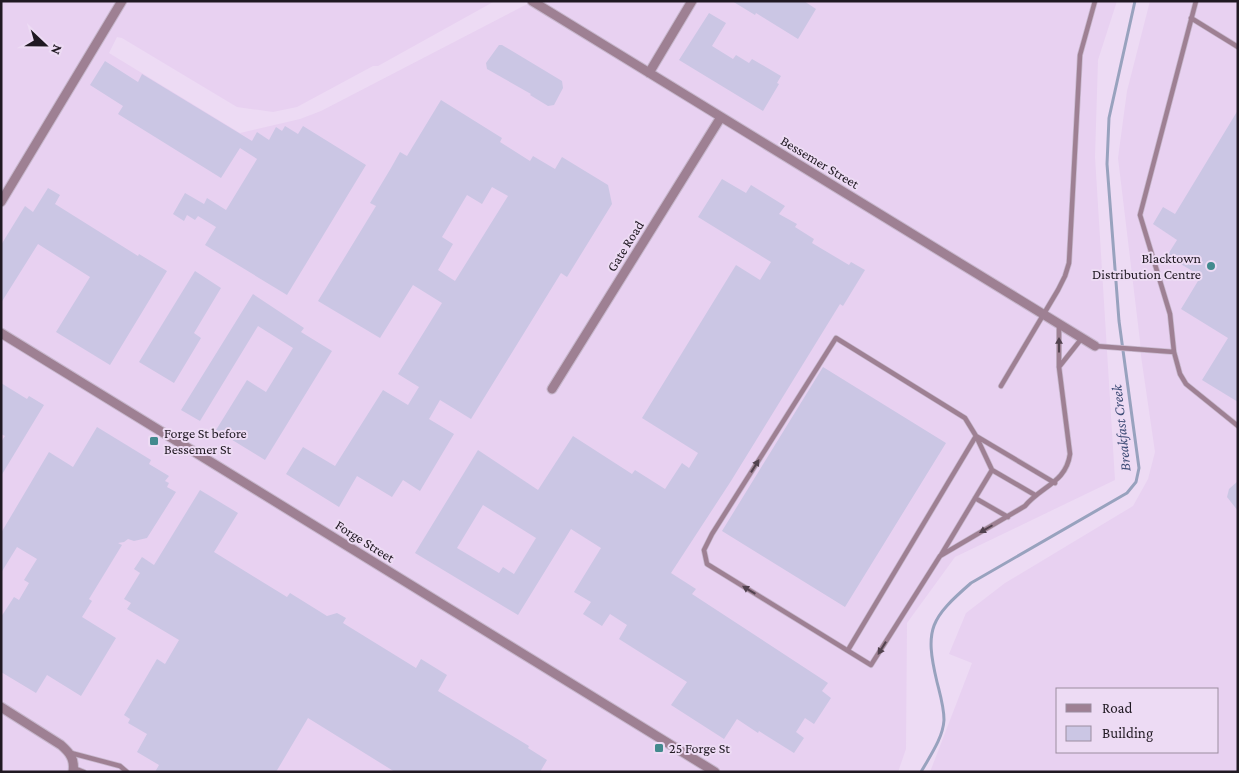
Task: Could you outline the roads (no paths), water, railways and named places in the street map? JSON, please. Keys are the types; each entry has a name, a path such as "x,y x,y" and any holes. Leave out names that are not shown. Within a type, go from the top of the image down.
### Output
{"street":[{"path":"1,202 122,1"},
{"name":"Bessemer Street","path":"532,1 1095,346"},
{"path":"649,73 692,1"},
{"name":"Gate Road","path":"552,389 721,117"},
{"name":"Forge Street","path":"1,333 715,772"},
{"path":"1,707 61,745 74,761 74,770"}],"lane":[{"path":"1001,386 1065,276 1070,263 1080,55 1095,1"},
{"path":"1196,1 1140,215 1170,314 1174,352 1180,374 1186,384 1238,426"},
{"path":"1191,18 1238,47"},
{"path":"940,556 1025,506 1035,495 1055,483 1065,469 1070,454 1059,367 1058,324"},
{"path":"992,470 871,665 706,564 704,550 712,534 836,338 965,418 992,470 1035,495"},
{"path":"1059,367 1082,338"},
{"path":"1095,346 1174,352"},
{"path":"976,436 1055,483"},
{"path":"848,650 976,436"},
{"path":"975,498 1008,517"},
{"path":"69,753 120,766 127,772"},
{"path":"74,770 84,772"}],"waterway":[{"name":"Breakfast Creek","path":"921,772 939,740 944,720 943,705 931,649 931,636 939,615 971,583 1127,493 1136,482 1139,468 1119,321 1107,164 1109,118 1135,1"}],"place":[{"name":"Blacktown Distribution Centre","path":"1211,266"},
{"name":"Forge St before Bessemer St","path":"154,441"},
{"name":"25 Forge St","path":"659,748"}]}
